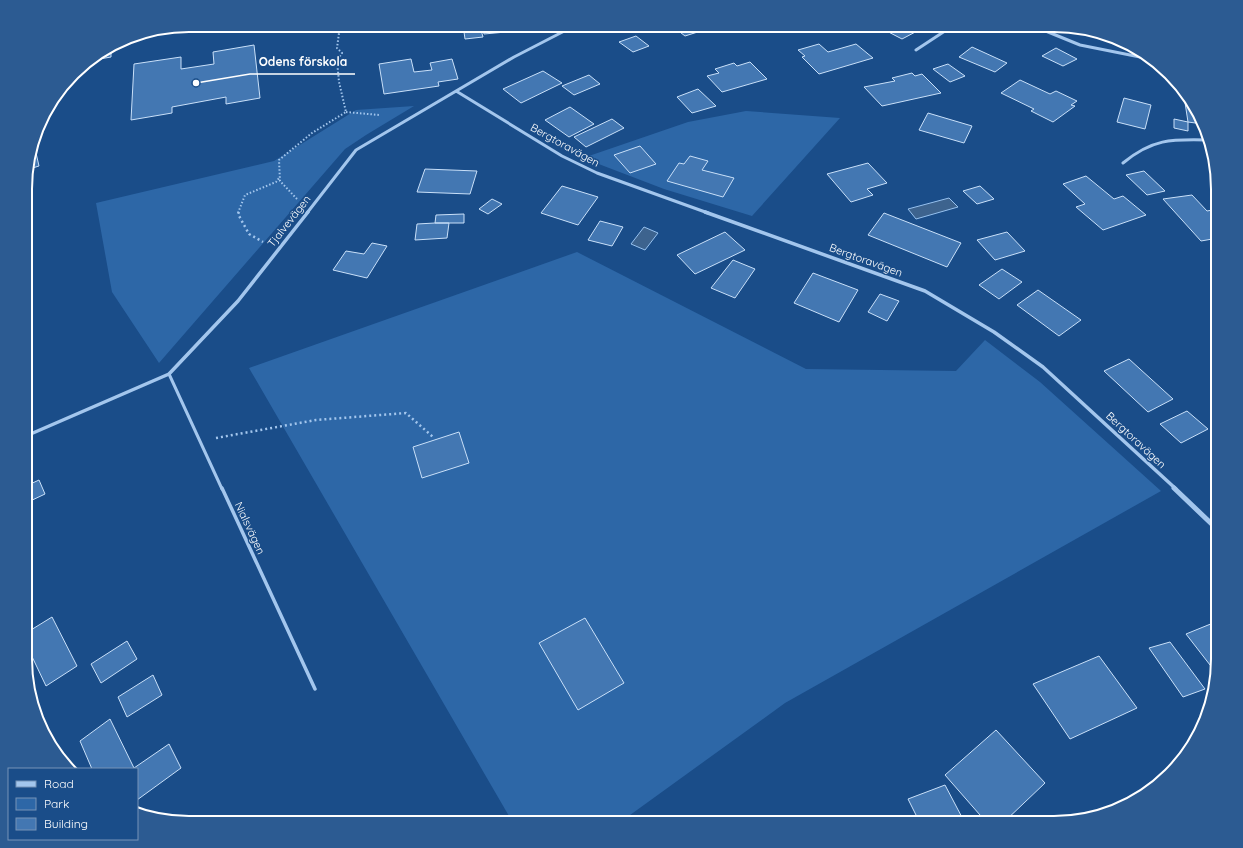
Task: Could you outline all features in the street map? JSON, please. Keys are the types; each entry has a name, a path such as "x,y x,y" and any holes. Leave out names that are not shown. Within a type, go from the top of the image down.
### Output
{"street":[{"name":"Tjalvevägen","path":"32,433 169,374 238,301 356,150 514,57 562,32"},
{"path":"916,50 943,32"},
{"path":"1048,32 1080,45 1140,58"},
{"name":"Bergtoravägen","path":"456,91 562,156 597,173 925,291 994,332 1044,367 1211,523"},
{"path":"1123,163 1130,157 1147,148 1168,141 1176,139 1204,140"}],"lane":[{"name":"Nialsvägen","path":"169,374 315,689"}],"path":[{"path":"308,211 280,182 279,160 312,133 346,112 339,82 337,61 342,53 337,48 340,36 339,32"},
{"path":"277,250 249,234 238,214 245,195 276,182 279,177"},
{"path":"200,442 316,420 406,413 434,437"}],"green space":[{"path":"414,106 345,149 159,363 112,292 96,203 274,161 356,110"},
{"path":"746,111 840,118 752,216 664,189 583,158 688,122"},
{"path":"577,252 806,369 956,371 985,340 1040,382 1161,491 785,703 629,816 509,816 249,368"}],"shaded area":[{"path":"949,198 958,207 916,219 908,209"},
{"path":"644,227 658,233 645,250 631,244"}],"building":[{"path":"464,32 482,32 483,37 465,39"},
{"path":"484,32 506,32 484,34"},
{"path":"680,32 698,32 685,36"},
{"path":"888,32 915,32 902,39"},
{"path":"636,36 649,46 633,52 619,42"},
{"path":"819,44 828,52 856,44 873,58 819,74 802,57 805,56 798,50"},
{"path":"254,45 260,98 226,104 226,97 172,107 172,113 131,120 134,64 181,57 181,69 214,64 213,52"},
{"path":"972,47 1007,63 995,72 959,57"},
{"path":"1056,48 1077,59 1063,66 1042,56"},
{"path":"111,52 111,57 101,59"},
{"path":"411,59 414,72 432,70 430,63 452,59 458,79 438,82 439,86 384,94 379,64"},
{"path":"750,62 767,79 722,92 707,76 719,73 715,69 734,63 737,66"},
{"path":"948,64 965,76 950,82 933,69"},
{"path":"543,71 562,83 521,103 503,89"},
{"path":"912,73 915,76 922,74 941,93 882,106 864,87 895,81 892,78"},
{"path":"589,75 600,84 574,95 562,86"},
{"path":"1020,80 1050,94 1056,91 1077,101 1071,105 1075,106 1053,122 1031,111 1034,109 1001,93"},
{"path":"698,89 716,106 692,113 677,97"},
{"path":"1124,98 1151,105 1145,129 1117,122"},
{"path":"1185,102 1197,123 1188,122"},
{"path":"570,107 594,124 569,137 545,120"},
{"path":"928,113 972,126 964,143 919,130"},
{"path":"612,119 624,128 586,147 574,137"},
{"path":"1174,119 1188,122 1188,131 1174,128"},
{"path":"640,146 656,164 630,173 614,155"},
{"path":"36,153 39,166 33,168"},
{"path":"690,156 708,161 702,170 734,178 723,197 667,181 679,163 684,164"},
{"path":"868,163 887,183 867,189 873,195 851,202 827,174"},
{"path":"425,169 477,171 470,194 417,192"},
{"path":"1144,171 1165,191 1147,195 1126,175"},
{"path":"1086,176 1114,199 1123,196 1146,215 1103,230 1076,207 1085,204 1063,184"},
{"path":"562,186 598,197 578,225 541,213"},
{"path":"980,186 994,199 977,204 963,191"},
{"path":"1192,195 1207,211 1211,210 1211,239 1201,241 1163,199"},
{"path":"492,199 502,204 488,214 479,209"},
{"path":"884,213 961,243 947,267 868,235"},
{"path":"464,214 464,223 435,223 436,215"},
{"path":"600,221 623,227 612,246 588,240"},
{"path":"449,223 447,238 415,240 417,224"},
{"path":"725,232 745,250 695,274 677,255"},
{"path":"1007,232 1025,251 995,260 977,240"},
{"path":"372,243 387,246 367,278 333,270 346,251 364,254"},
{"path":"733,260 755,269 735,298 711,288"},
{"path":"1002,269 1022,282 999,299 979,285"},
{"path":"813,273 858,290 839,322 794,303"},
{"path":"1038,290 1081,320 1059,336 1017,305"},
{"path":"880,294 899,301 887,321 868,312"},
{"path":"1129,359 1173,399 1148,412 1104,371"},
{"path":"1187,411 1208,429 1181,443 1160,424"},
{"path":"459,432 469,463 422,478 413,447"},
{"path":"39,480 45,494 32,500 32,483"},
{"path":"52,617 77,666 46,686 32,657 32,629"},
{"path":"585,618 624,683 578,710 539,643"},
{"path":"1211,624 1211,666 1186,634"},
{"path":"127,641 137,659 101,683 91,664"},
{"path":"1170,642 1205,689 1183,697 1149,648"},
{"path":"1099,656 1137,708 1070,739 1033,684"},
{"path":"153,675 162,695 127,717 118,697"},
{"path":"110,719 134,768 92,768 80,741"},
{"path":"996,730 1045,783 1010,816 981,816 945,775"},
{"path":"169,744 181,768 138,799 138,768 134,768"},
{"path":"945,785 961,816 916,816 908,799"}],"place":[{"name":"Odens förskola","path":"196,83"}]}
